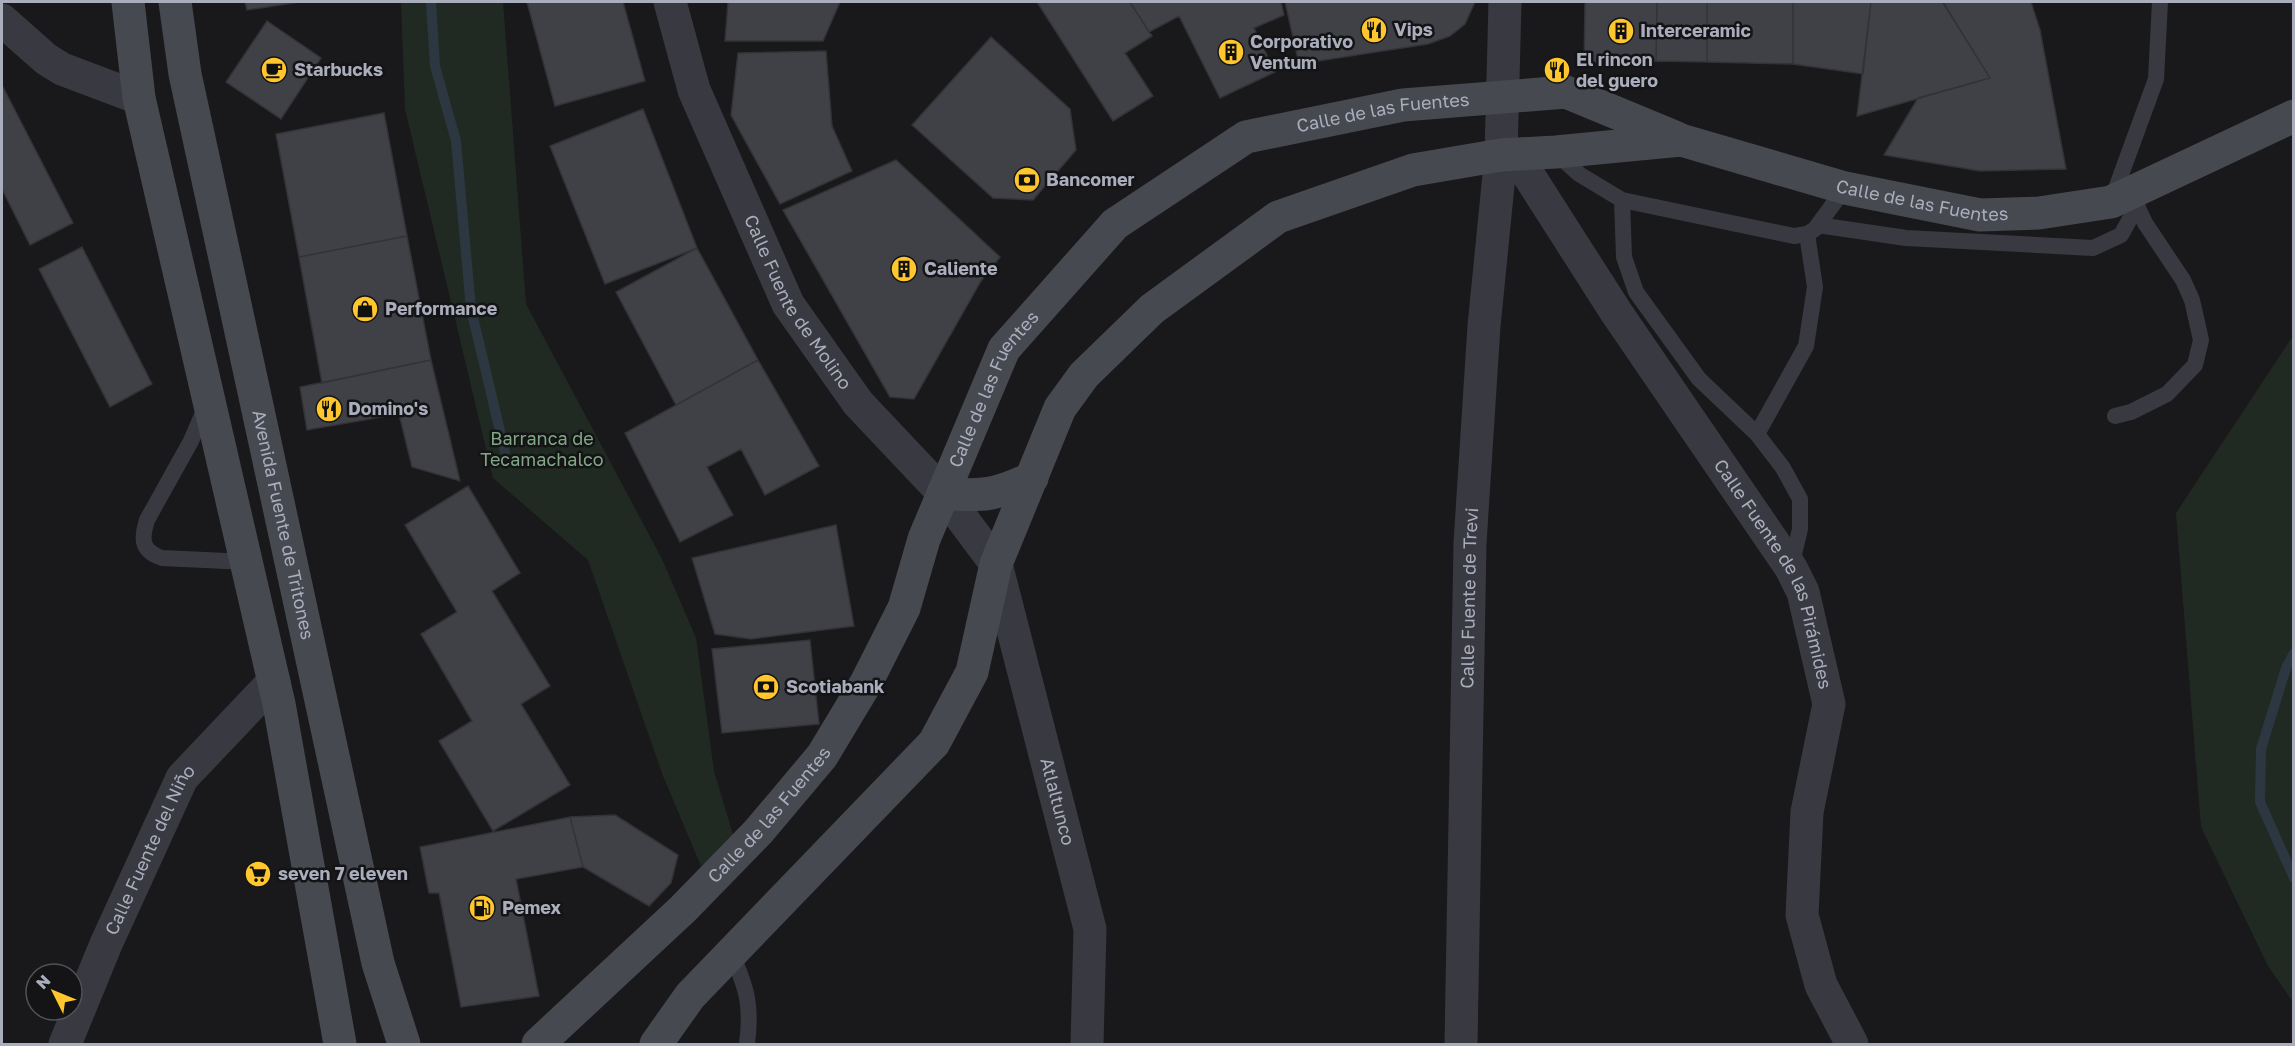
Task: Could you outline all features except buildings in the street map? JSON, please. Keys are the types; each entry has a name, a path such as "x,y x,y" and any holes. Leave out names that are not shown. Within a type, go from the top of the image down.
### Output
{"main road":[{"path":"128,2 139,98 274,681 340,1044"},
{"name":"Avenida Fuente de Tritones","path":"175,2 185,74 376,951 404,1044"},
{"name":"Calle de las Fuentes","path":"538,1044 692,900 758,832 822,756 866,683 904,608 924,539 1004,349 1115,224 1246,137 1403,105 1566,92 1681,140 1845,188 1980,215 2039,213 2126,201 2162,178 2294,116"},
{"name":"Calle de las Fuentes","path":"656,1044 690,996 933,743 972,672 996,564 1060,408 1084,375 1152,309 1278,217 1413,170 1508,155 1681,140"},
{"path":"943,493 974,496 1003,492 1032,478"}],"street":[{"name":"Calle Fuente de Molino","path":"670,2 694,90 788,304 858,404 943,493 996,564"},
{"path":"1504,97 1505,2"},
{"path":"5,15 46,59 62,69 139,98"},
{"name":"Calle Fuente de Trevi","path":"1461,1044 1470,543 1484,326 1508,155 1504,97"},
{"name":"Calle Fuente de las Pirámides","path":"1508,155 1791,568 1803,592 1829,704 1807,812 1802,915 1821,985 1852,1044"},
{"name":"Atlaltunco","path":"996,564 1090,928 1088,1044"},
{"name":"Calle Fuente del Niño","path":"65,1044 106,944 182,778 274,681"}],"lane":[{"path":"1556,152 1579,174 1622,200 1794,236 1812,230 1906,238 2093,248 2121,235 2126,201 2156,79 2160,2"},
{"path":"1757,434 1806,345 1815,287 1812,230 1845,188"},
{"path":"1622,200 1624,257 1636,292 1699,379 1757,434 1783,468 1800,498 1800,529 1791,568"},
{"path":"2115,416 2131,412 2167,394 2195,365 2201,340 2192,300 2183,280 2145,223 2126,201"},
{"path":"209,397 199,425 157,499 142,534 145,547 152,555 162,558 247,562"},
{"path":"731,952 746,988 750,1021 747,1044"}],"green space":[{"name":"Barranca de Tecamachalco","path":"401,2 503,2 526,304 662,559 696,638 714,771 735,841 701,866 663,776 588,560 493,478 405,109"},
{"path":"2293,336 2293,1002 2268,966 2201,827 2176,513"}],"waterway":[{"path":"431,2 435,66 456,141 471,309 505,452"},
{"path":"2294,653 2286,668 2261,749 2260,802 2294,878"}],"place":[{"name":"Vips","path":"1374,30"},
{"name":"Interceramic","path":"1621,31"},
{"name":"Corporativo Ventum","path":"1231,52"},
{"name":"Starbucks","path":"274,70"},
{"name":"El rincon del guero","path":"1557,70"},
{"name":"Bancomer","path":"1027,180"},
{"name":"Caliente","path":"904,269"},
{"name":"Performance","path":"365,309"},
{"name":"Domino's","path":"329,409"},
{"name":"Scotiabank","path":"766,687"},
{"name":"seven 7 eleven","path":"258,874"},
{"name":"Pemex","path":"482,908"}]}
